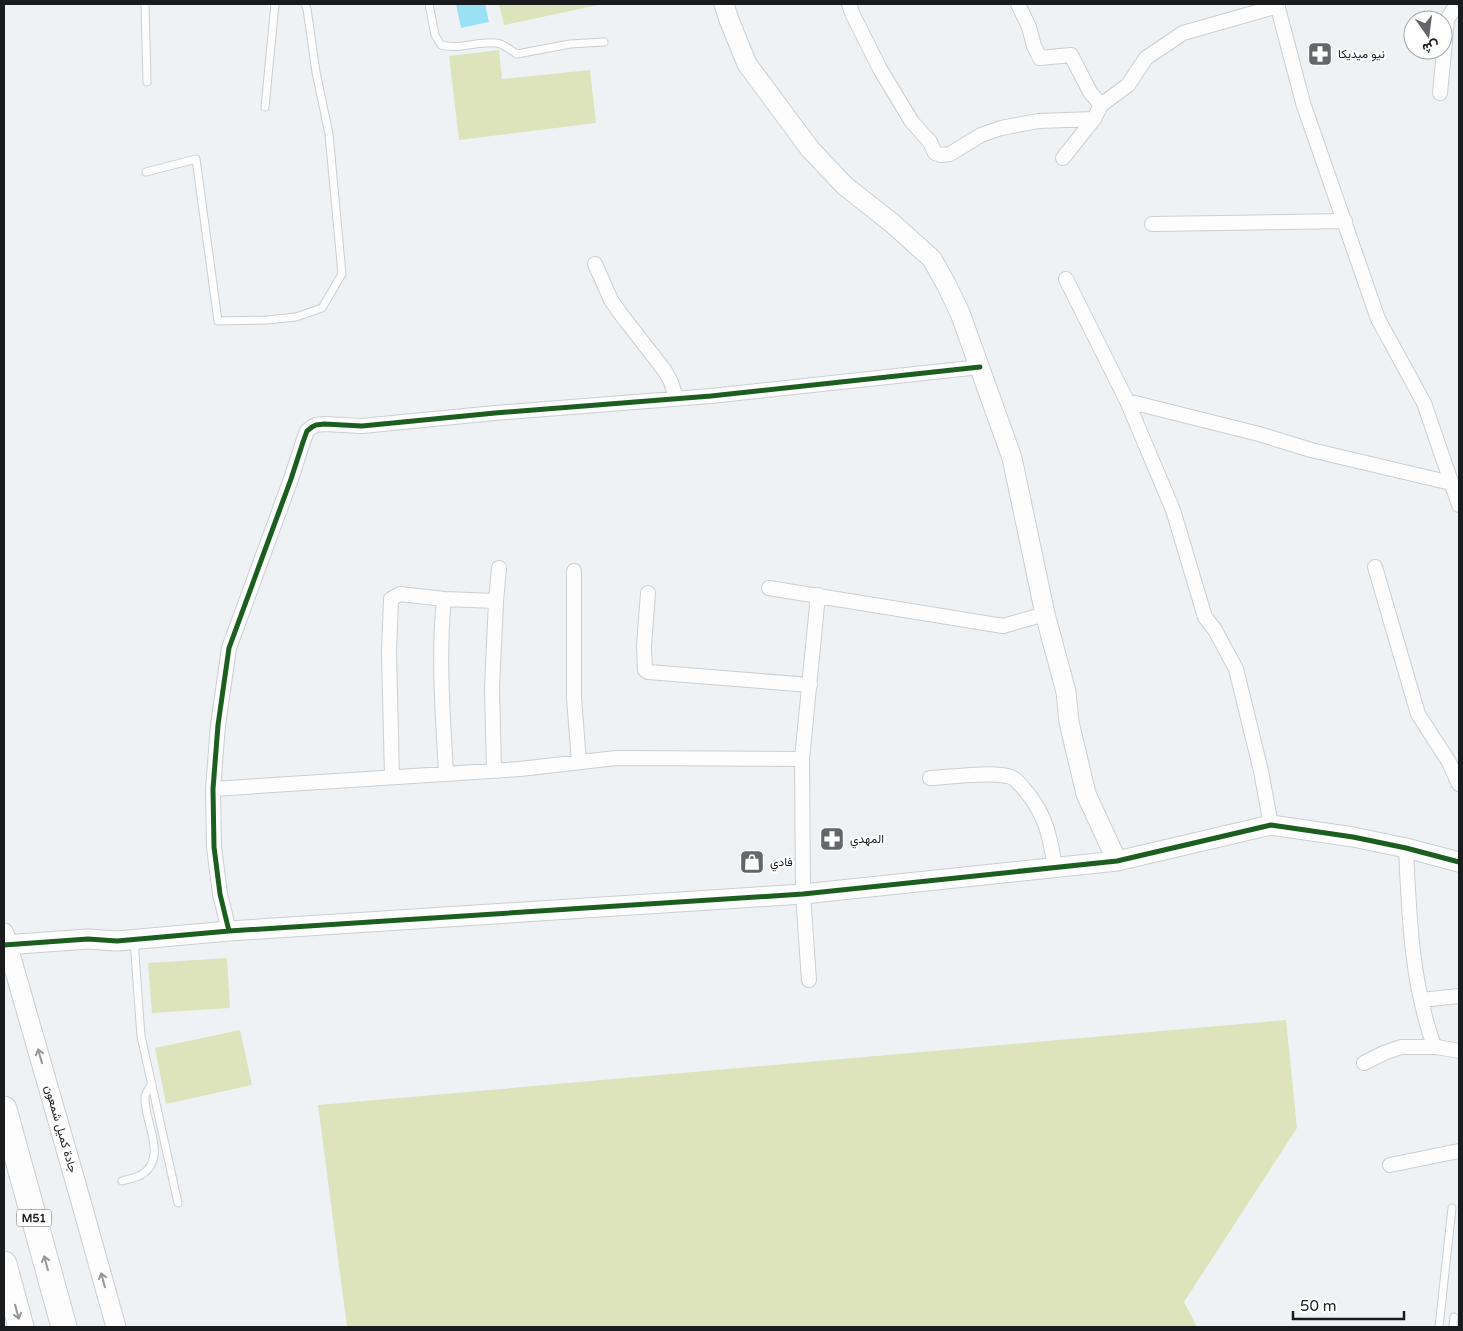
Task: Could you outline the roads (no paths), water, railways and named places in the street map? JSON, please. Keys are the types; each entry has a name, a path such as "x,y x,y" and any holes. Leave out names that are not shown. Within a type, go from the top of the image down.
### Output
{"highway":[{"name":"M51","path":"4,1109 64,1327"},
{"path":"4,1264 21,1327"}],"street":[{"path":"724,4 747,64 810,149 845,186 892,223 932,259 960,313 1012,458 1045,614 1066,692 1069,722 1086,794 1117,861"},
{"path":"849,4 880,69 912,122 930,142 935,153 941,155 950,154 981,135 1001,128 1038,122 1094,119"},
{"path":"1018,4 1030,27 1034,46 1040,58 1071,55 1090,92 1102,105"},
{"path":"1063,158 1094,119 1102,105 1128,85 1146,58 1183,33 1277,5 1303,103 1378,319 1424,403 1459,505"},
{"path":"1440,93 1447,20 1453,10 1459,8"},
{"path":"1152,224 1345,221"},
{"path":"595,264 612,300 664,371 671,382 676,398"},
{"path":"1066,279 1127,401 1173,510 1205,617 1215,630 1236,669 1261,771 1271,825"},
{"path":"229,931 220,894 214,847 214,790 218,725 229,648 303,442 307,432 312,427 324,424 362,426 710,396 980,367"},
{"path":"1127,401 1259,434 1312,450 1451,483"},
{"path":"1375,567 1418,714 1449,762 1459,784"},
{"path":"494,770 492,688 499,568"},
{"path":"574,571 574,698 579,762"},
{"path":"769,588 1003,626 1045,614"},
{"path":"648,592 644,646 645,670 648,672 810,684"},
{"path":"392,777 390,653 392,598 400,594 444,600 496,601"},
{"path":"809,980 803,894 802,759 818,596"},
{"path":"444,600 442,618 442,698 446,774"},
{"path":"214,790 446,774 616,758 802,759"},
{"path":"930,778 987,775 1012,777 1024,789 1041,813 1049,833 1055,868"},
{"path":"6,946 83,951 126,940 229,931 803,894 1117,861 1271,825 1353,837 1459,862"},
{"path":"1406,848 1409,922 1421,1000 1432,1039 1437,1047"},
{"name":"جادة كميل شمعون","path":"6,946 116,1327"},
{"path":"1421,1000 1459,996"},
{"path":"1364,1063 1401,1047 1437,1047 1459,1051"},
{"path":"1390,1165 1459,1151"}],"lane":[{"path":"145,4 147,82"},
{"path":"265,107 276,4"},
{"path":"146,172 196,159 218,321 267,320 296,317 322,308 342,274 329,134 316,72 305,4"},
{"path":"429,4 434,35 445,46 459,47 498,42 516,54 570,44 604,42"},
{"path":"126,940 141,1036 178,1203"},
{"path":"122,1181 142,1175 153,1162 154,1140 147,1114 145,1097 152,1084"},
{"path":"1439,1327 1452,1208"},
{"path":"1453,1327 1454,1318"}],"water":[{"path":"456,4 485,4 489,22 461,28"}],"place":[{"name":"نيو ميديكا","path":"1320,54"},
{"name":"المهدي","path":"832,839"},
{"name":"فادي","path":"752,862"}]}
